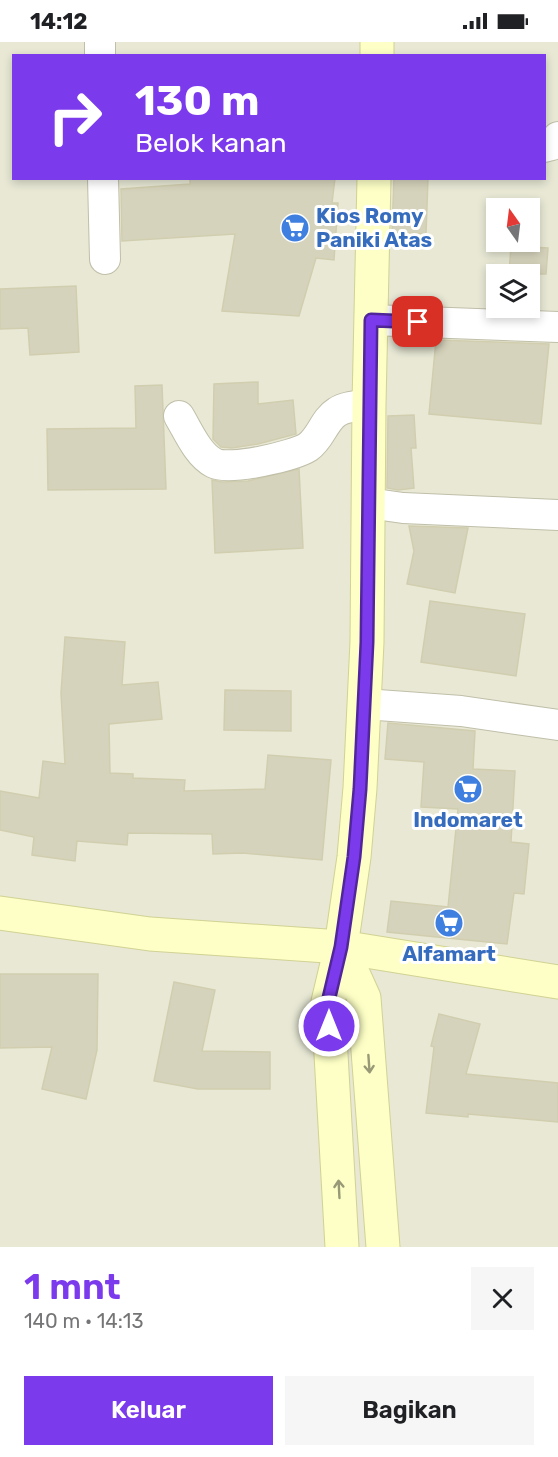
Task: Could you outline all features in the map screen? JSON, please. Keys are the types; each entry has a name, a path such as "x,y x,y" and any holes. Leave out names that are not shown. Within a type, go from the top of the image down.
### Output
{"street":[{"path":"546,146 552,145 558,137"},
{"path":"103,180 105,259"},
{"path":"342,1247 328,1002 341,947 354,857 364,704 367,642 374,180"},
{"path":"371,320 558,327"},
{"path":"179,416 198,447 212,462 221,466 232,466 276,458 308,447 338,411 369,404"},
{"path":"368,502 403,508 558,515"},
{"path":"364,704 461,711 558,725"},
{"path":"0,913 150,934 341,947 558,982"},
{"path":"341,947 364,998 383,1247"}],"shaded area":[{"path":"0,42 558,42 558,1247 0,1247"}],"building":[{"path":"190,180 335,180 332,203 338,203 334,260 316,258 299,316 222,311 235,234 122,241 121,189 190,184"},
{"path":"394,180 428,180 426,234 392,232"},
{"path":"540,248 548,248 546,274 540,274 540,264 510,264 511,252 540,252"},
{"path":"76,286 79,352 30,355 28,328 0,329 0,289"},
{"path":"436,340 549,344 541,424 429,414"},
{"path":"258,382 258,404 293,400 296,434 258,444 232,448 221,447 213,439 214,384"},
{"path":"162,385 166,489 48,490 47,429 136,428 135,386"},
{"path":"414,415 416,448 411,448 414,488 398,490 387,488 388,416"},
{"path":"299,469 303,548 215,553 212,480 248,481"},
{"path":"409,526 468,528 455,593 407,584 414,551"},
{"path":"430,601 525,614 516,676 421,662"},
{"path":"65,637 125,642 122,685 158,682 162,719 109,724 110,773 133,774 133,778 185,780 184,791 265,789 268,755 331,760 322,860 243,853 213,854 212,834 128,833 127,845 77,841 75,861 32,855 34,837 0,830 0,791 39,798 43,761 65,764 61,693"},
{"path":"225,690 291,691 291,731 224,730"},
{"path":"388,723 475,731 473,769 515,771 511,842 529,844 524,894 514,893 507,944 387,932 391,901 448,907 458,809 421,807 424,762 385,759"},
{"path":"0,974 98,974 97,1050 86,1099 42,1089 52,1047 0,1048"},
{"path":"174,982 215,990 202,1051 270,1052 270,1089 198,1089 154,1081"},
{"path":"439,1014 480,1024 466,1074 558,1083 558,1122 468,1114 468,1117 426,1113 434,1047 431,1046"}],"place":[{"name":"Kios Romy Paniki Atas","path":"295,228"},
{"name":"Indomaret","path":"468,789"},
{"name":"Alfamart","path":"449,923"}],"route":[{"path":"329,1026 328,1002 341,947 354,857 360,789 367,642 371,320 418,322"}]}
